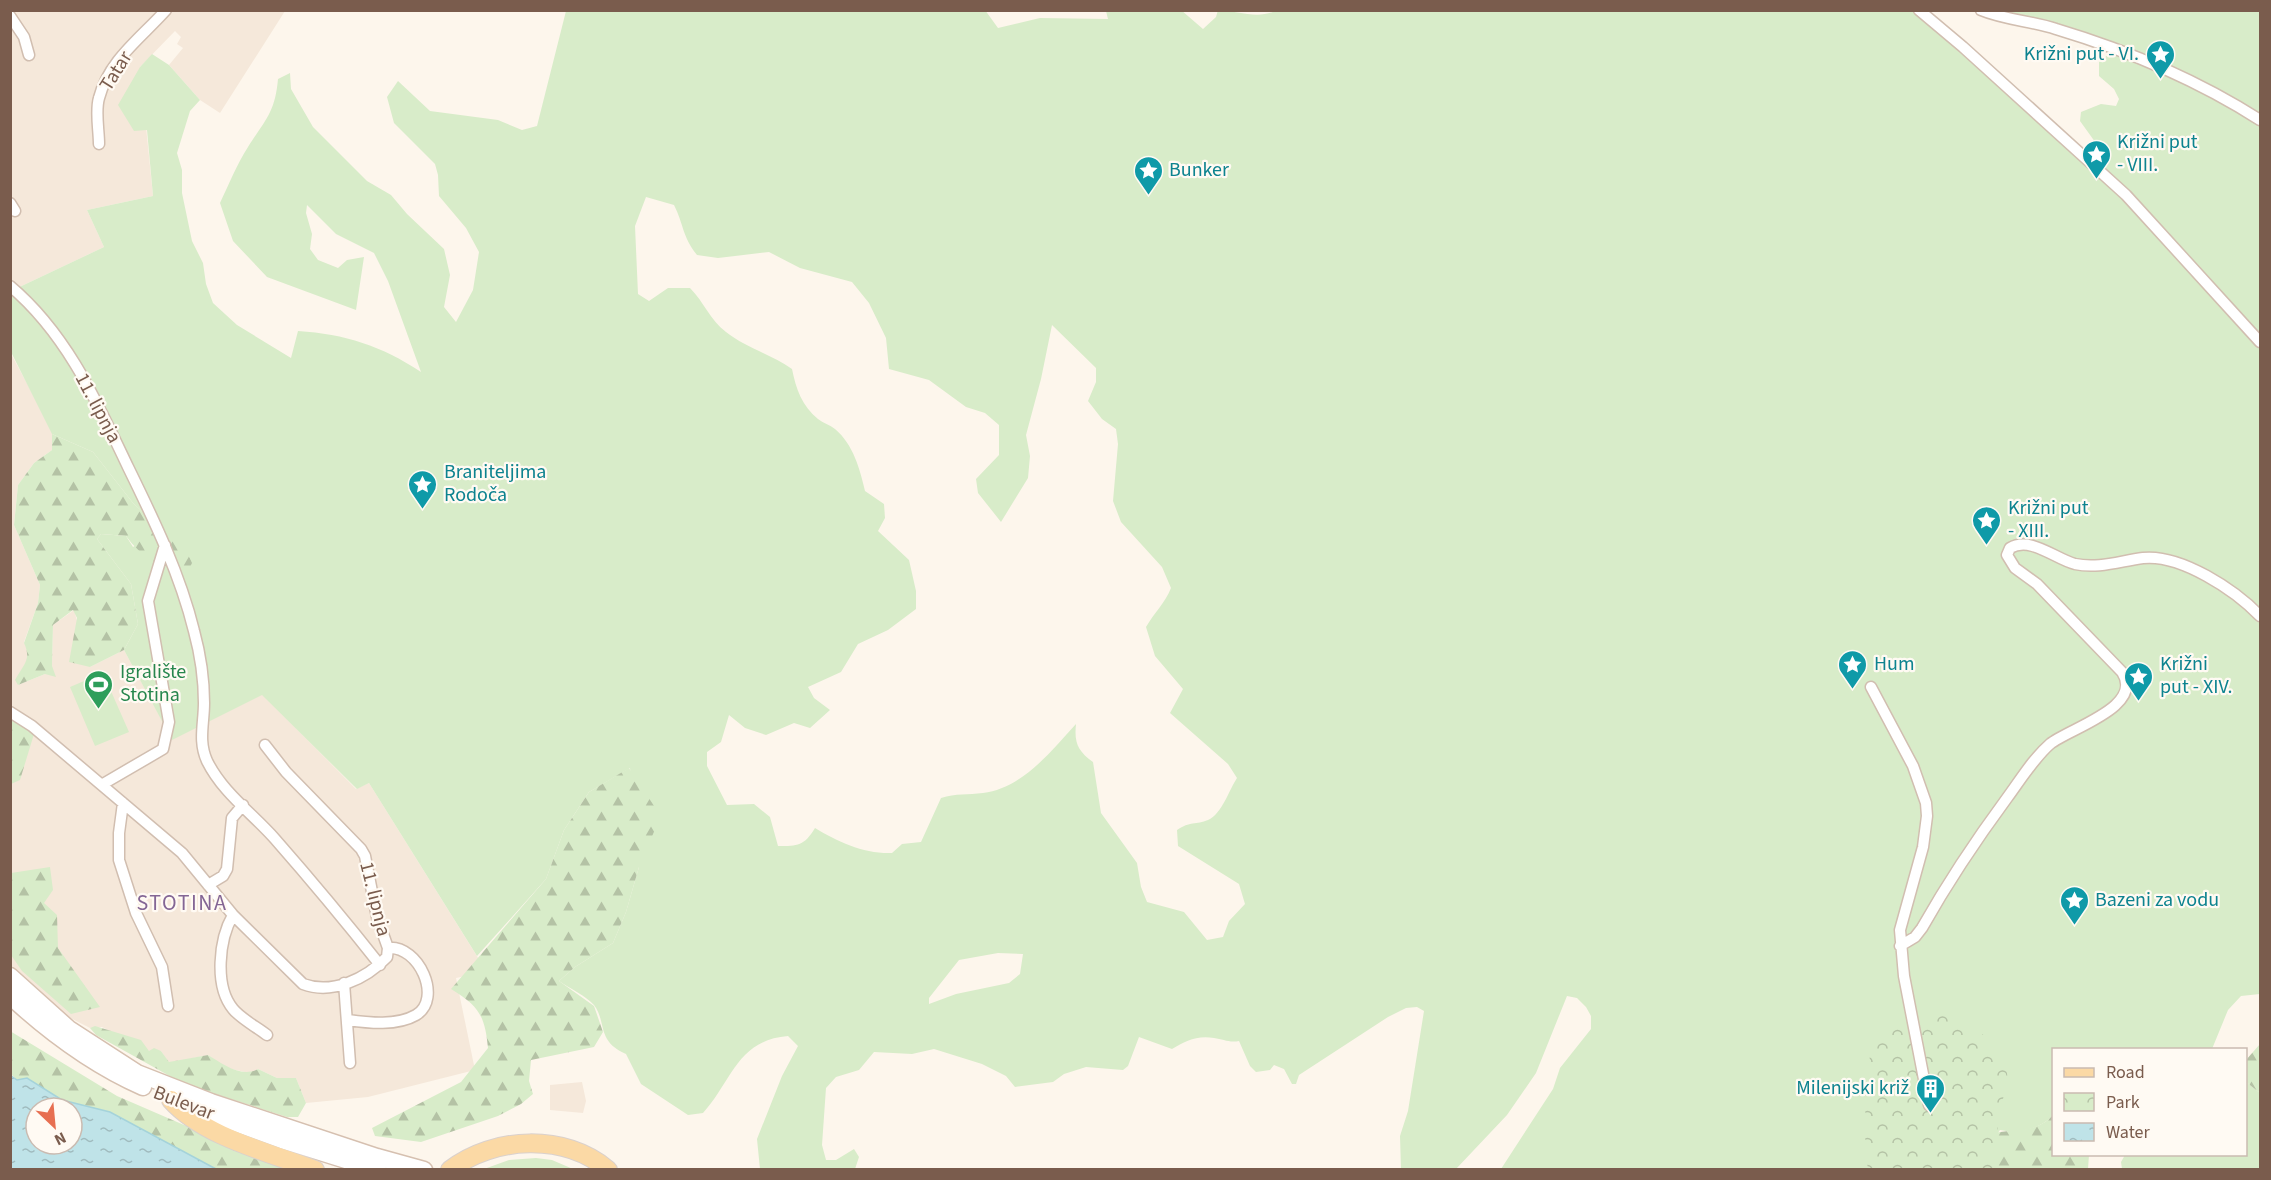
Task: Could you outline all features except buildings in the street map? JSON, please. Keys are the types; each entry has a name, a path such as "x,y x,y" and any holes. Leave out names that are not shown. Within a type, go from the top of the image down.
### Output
{"main road":[{"path":"10,976 69,1029 137,1073 211,1102 377,1157 424,1170"},
{"name":"Bulevar","path":"10,996 63,1041 129,1081 171,1100 282,1140 378,1170"},
{"path":"171,1100 186,1115 204,1127 315,1170"},
{"path":"450,1170 466,1159 507,1146 573,1148 608,1170"},
{"path":"553,1146 583,1164 586,1170"}],"street":[{"name":"Tatar","path":"99,144 98,100 107,78 119,57 166,10"},
{"path":"1919,10 2126,195 2260,342"},
{"path":"1981,10 2055,28 2115,49 2222,98 2260,120"},
{"path":"10,16 24,38 29,55"},
{"name":"11. lipnja","path":"10,286 29,302 55,333 89,386 165,545 195,632 204,703 201,743 222,787 275,838 380,965"},
{"path":"1900,945 1915,937 1922,928 1963,858 2038,757 2055,740 2113,708 2126,692 2127,682 2122,672 2037,584 2011,563 2007,555 2010,548 2026,544 2064,560 2091,566 2143,558 2168,559 2201,574 2237,597 2260,616"},
{"path":"103,784 163,749 169,722 148,601 165,545"},
{"path":"1871,687 1912,766 1926,802 1927,816 1923,847 1901,919 1900,945 1929,1105"},
{"name":"11. lipnja","path":"10,712 32,726 182,852 233,915 303,984 315,989 367,975 387,957 388,948 377,917 365,856 361,849 285,772 265,745"},
{"path":"123,803 119,832 119,860 136,913 162,967 168,1006"},
{"path":"208,885 223,876 227,869 232,818 243,805"},
{"path":"233,915 225,928 223,944 222,968 227,998 234,1010 267,1035"},
{"name":"11. lipnja","path":"348,1020 371,1023 407,1018 418,1014 426,1005 427,994 420,965 408,952 396,947 388,948"},
{"path":"344,983 350,1063"}],"shaded area":[{"path":"11,11 285,11 220,113 200,100 169,65 183,48 177,44 181,37 175,31 140,67 153,196 87,210 104,247 11,291"},
{"path":"10,352 52,430 53,439 52,450 34,463 18,485 14,525 40,585 38,603 24,642 29,653 27,663 20,672 18,685 45,674 52,666 53,625 74,610 90,667 124,650 172,739 262,694 356,789 369,783 480,961 470,975 456,978 475,1070 368,1097 306,1103 296,1078 277,1078 258,1069 250,1073 226,1068 208,1055 169,1063 161,1051 149,1051 102,1027 90,1028 37,1001 11,976"},
{"path":"582,1082 586,1101 583,1113 550,1110 550,1085"}],"green space":[{"path":"985,10 998,28 1040,18 1108,19 1106,11 1181,10 1203,29 1216,17 1218,10 1256,15 1277,10 1919,11 2090,162 2098,146 2080,121 2081,112 2101,104 2116,106 2119,99 2114,89 2099,76 2099,62 2114,50 1981,11 2260,11 2260,994 2241,996 2228,1010 2212,1048 2052,1048 2052,1116 2042,1124 2029,1129 2000,1130 1972,1169 1501,1169 1553,1089 1560,1068 1591,1029 1591,1016 1586,1007 1577,998 1567,996 1536,1073 1507,1115 1456,1169 1401,1169 1400,1136 1408,1111 1424,1011 1417,1007 1406,1008 1388,1017 1299,1075 1296,1084 1292,1084 1284,1069 1274,1065 1270,1070 1256,1072 1250,1066 1239,1041 1208,1037 1192,1039 1172,1049 1139,1037 1128,1066 1123,1070 1086,1067 1064,1074 1053,1082 1015,1087 1006,1076 982,1064 934,1049 912,1054 874,1052 859,1070 836,1077 826,1088 822,1145 826,1160 836,1160 854,1149 859,1157 855,1169 760,1169 757,1139 782,1076 798,1046 788,1036 771,1039 757,1045 737,1064 703,1113 688,1115 641,1084 626,1054 617,1049 606,1037 594,1005 559,981 575,967 613,943 626,912 639,867 630,768 589,792 564,830 546,879 477,956 369,783 357,789 262,695 172,740 124,650 138,624 131,584 97,539 101,534 126,536 133,547 161,529 133,503 93,452 52,434 11,352 11,291 104,247 87,210 153,196 147,130 134,131 118,105 140,67 152,54 169,65 200,100 190,111 177,153 182,170 182,193 192,241 203,263 206,284 213,303 237,325 291,358 298,331 347,338 377,348 421,372 388,281 374,253 336,234 307,205 306,213 312,234 310,249 318,260 338,268 347,260 364,257 356,310 267,277 233,241 220,203 240,160 272,108 278,79 290,73 291,89 313,127 367,181 391,195 407,214 444,249 450,275 444,307 456,322 473,290 479,252 466,228 439,196 435,164 394,123 387,97 398,81 430,111 498,120 522,130 537,126 566,11","holes":["646,197 674,205 686,236 697,255 718,258 769,252 800,268 852,282 869,303 886,338 889,369 929,380 966,407 985,413 999,425 999,455 976,479 978,493 1001,522 1028,478 1030,456 1026,435 1052,325 1096,368 1096,382 1088,401 1102,419 1116,429 1118,444 1113,501 1121,522 1162,567 1171,588 1146,627 1155,656 1183,689 1170,713 1228,764 1237,778 1213,817 1177,830 1178,846 1239,884 1245,904 1229,921 1223,937 1207,940 1184,912 1147,902 1141,887 1137,863 1101,813 1093,762 1078,746 1076,724 1035,767 1011,784 983,793 941,798 921,842 902,844 892,853 852,846 815,828 800,844 778,846 770,817 754,804 727,805 707,766 707,752 721,742 729,715 745,728 766,735 794,723 810,728 830,710 814,698 808,687 841,672 858,644 888,630 916,609 916,591 909,560 878,531 885,518 884,504 865,491 855,457 847,442 833,428 812,414 804,403 792,369 726,332 690,288 668,288 649,301 638,294 635,226","998,953 1023,954 1020,974 1009,983 956,994 929,1004 929,998 959,960"]},
{"path":"52,434 93,452 133,503 161,529 180,537 192,563 187,573 169,568 145,556 126,536 101,534 97,539 131,584 138,624 124,650 90,667 69,662 77,618 73,610 53,625 52,666 56,677 45,674 18,685 15,680 27,658 24,643 38,603 40,585 14,525 18,485 34,463 52,450"},
{"name":"Igralište Stotina","path":"103,673 129,732 95,746 70,687"},
{"path":"10,719 34,734 20,780 11,784"},
{"path":"629,768 658,812 656,827 639,867 626,912 613,943 575,967 559,981 594,1006 603,1032 594,1047 531,1060 529,1081 533,1094 521,1104 498,1116 421,1142 375,1136 372,1128 461,1082 488,1048 485,1028 479,1013 468,1001 451,989 546,879 564,830 589,792"},
{"path":"50,867 53,890 44,903 57,915 58,948 100,1007 71,1014 22,971 11,955 11,873"},
{"path":"1941,1012 1976,1029 1986,1037 1995,1046 2006,1068 2008,1085 2001,1104 1993,1169 1868,1170 1865,1119 1872,1047 1879,1036 1894,1024 1921,1014"},
{"path":"95,1026 141,1040 149,1051 154,1048 161,1051 169,1062 208,1055 239,1071 258,1069 277,1078 296,1078 306,1103 298,1117 287,1117 184,1084 96,1035 90,1028"},
{"path":"10,1031 117,1096 184,1125 223,1138 291,1169 216,1169 139,1130 110,1112 84,1106 84,1096 51,1096 17,1080 11,1074"},
{"path":"2260,1044 2260,1093 2247,1083 2247,1059"},
{"path":"2247,1083 2260,1093 2260,1169 2122,1169 2121,1162 2124,1156 2247,1156"},
{"path":"2052,1116 2052,1156 2089,1156 2088,1169 1972,1170 1987,1135 2030,1128 2046,1122"},
{"path":"536,1158 552,1160 573,1169 484,1169 509,1160"}],"water":[{"path":"10,1075 17,1080 27,1078 56,1096 24,1096 24,1156 84,1156 84,1106 110,1112 216,1169 11,1169"}],"place":[{"name":"Križni put - VI.","path":"2160,80"},
{"name":"Križni put - VIII.","path":"2096,180"},
{"name":"Bunker","path":"1148,196"},
{"name":"Braniteljima Rodoča","path":"423,510"},
{"name":"Križni put - XIII.","path":"1987,546"},
{"name":"Hum","path":"1853,690"},
{"name":"Križni put - XIV.","path":"2139,702"},
{"name":"Igralište Stotina","path":"99,710"},
{"name":"Bazeni za vodu","path":"2074,926"},
{"name":"Milenijski križ","path":"1930,1114"}],"district":[{"name":"STOTINA","path":"182,903"}]}
